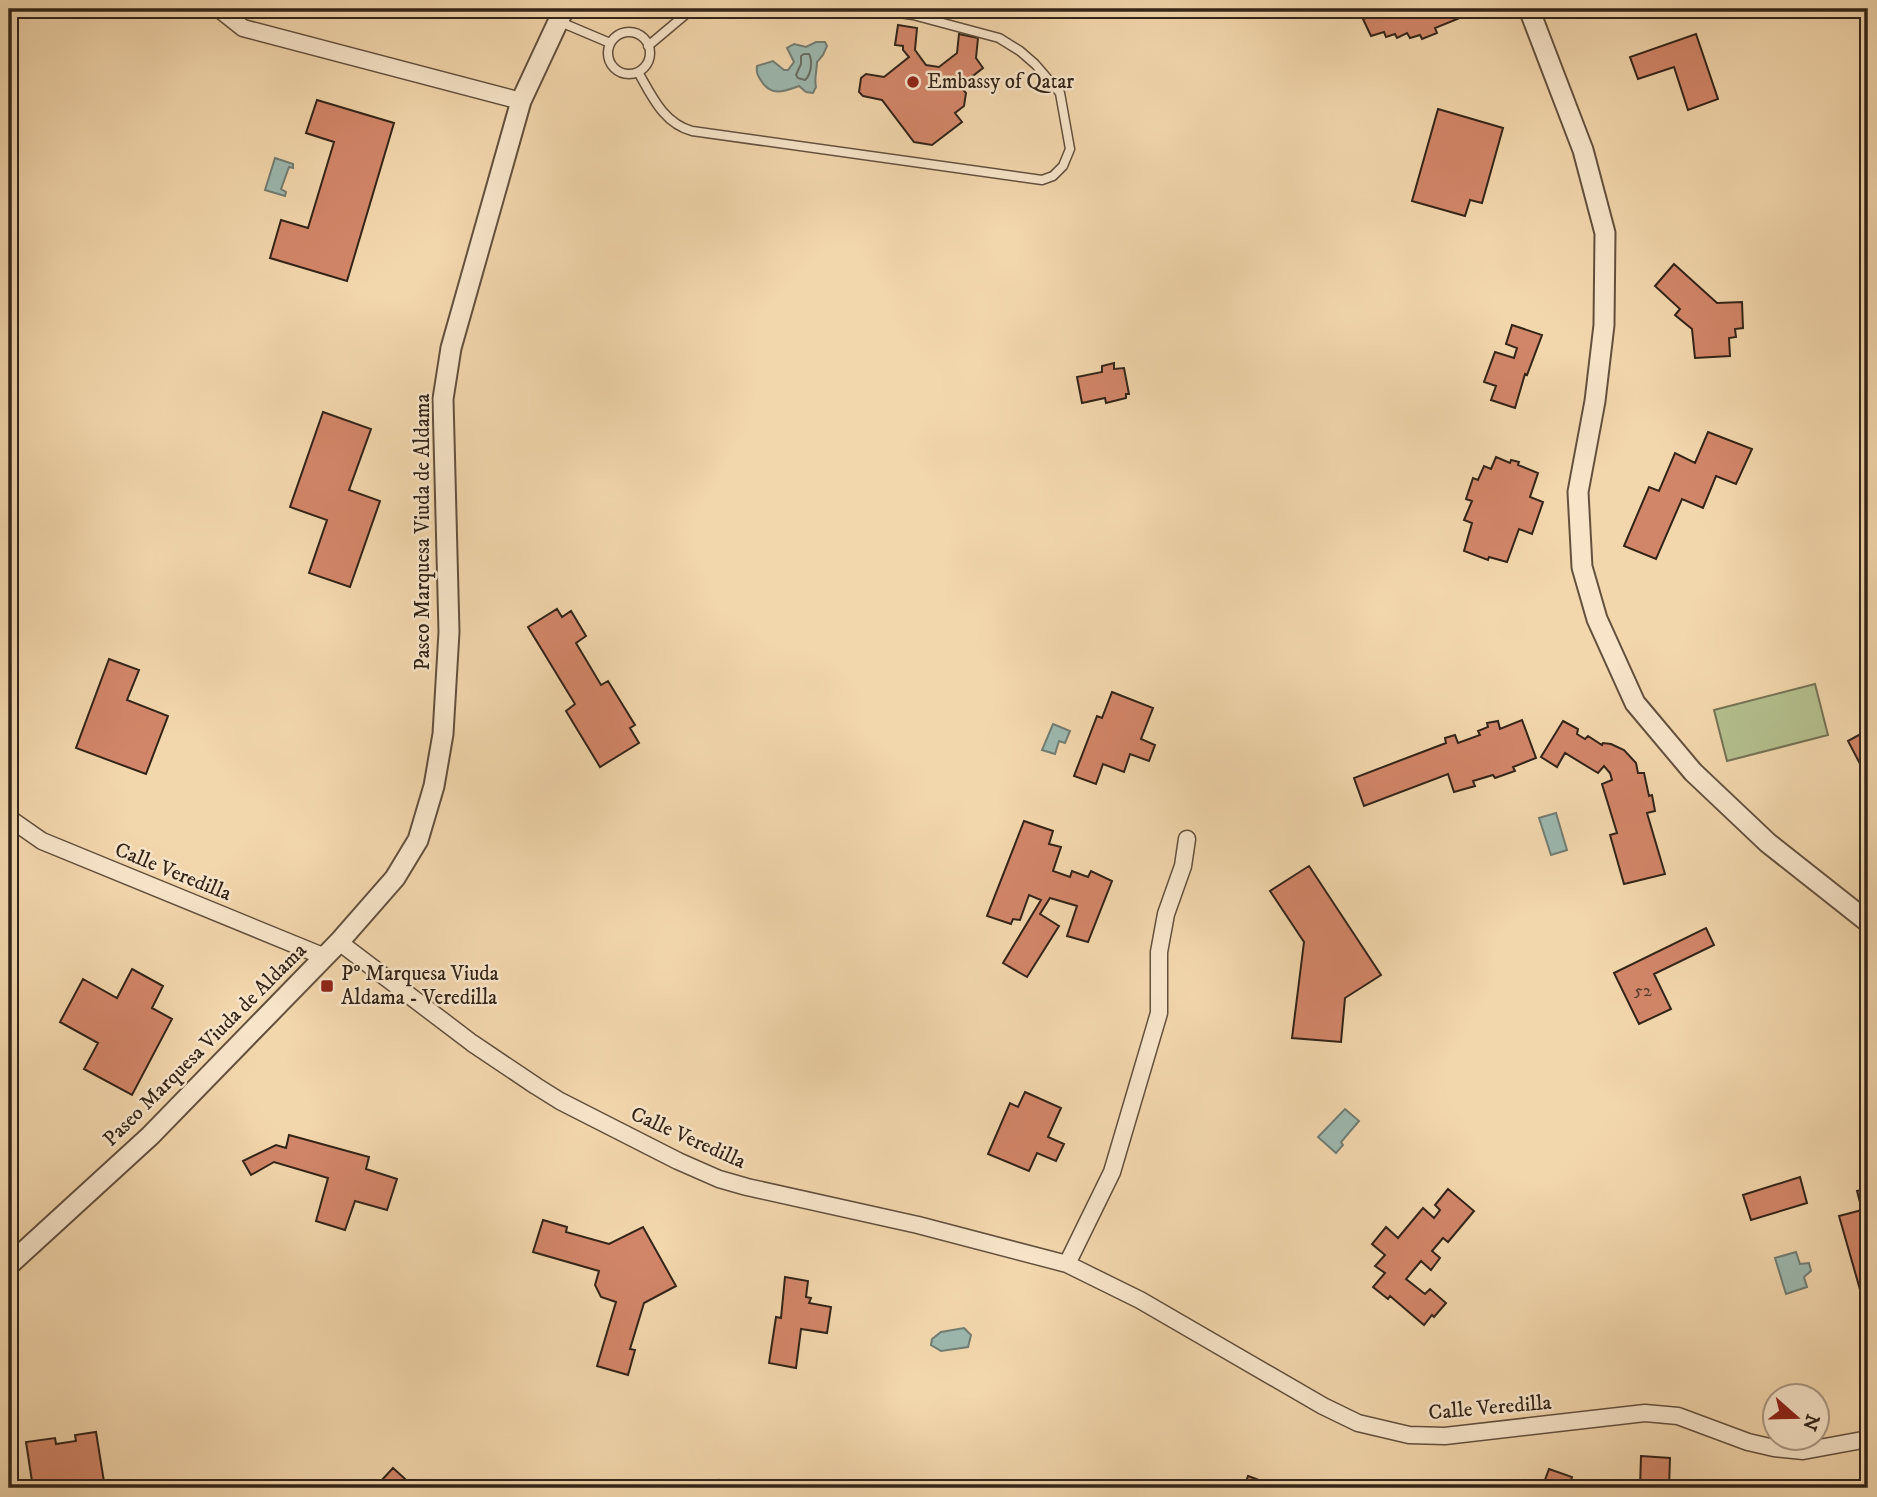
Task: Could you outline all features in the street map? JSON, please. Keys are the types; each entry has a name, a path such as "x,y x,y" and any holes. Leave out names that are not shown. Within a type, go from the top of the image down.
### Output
{"street":[{"path":"219,9 243,29 522,101"},
{"path":"1529,9 1583,150 1605,233 1604,325 1595,401 1578,492 1582,567 1597,620 1635,704 1693,772 1768,843 1868,922"},
{"name":"Paseo Marquesa Viuda de Aldama","path":"9,1265 150,1136 340,942 395,878 418,840 434,786 443,734 449,632 443,399 451,348 522,101 561,15"},
{"name":"Calle Veredilla","path":"9,818 42,841 325,957"},
{"path":"1067,1265 1112,1172 1159,1013 1159,952 1166,914 1183,866 1187,839"},
{"name":"Calle Veredilla","path":"340,942 472,1043 536,1086 560,1101 700,1171 747,1187 918,1225 1067,1265 1140,1300 1323,1406 1358,1423 1409,1436 1445,1436 1645,1413 1678,1416 1748,1442 1774,1448 1803,1451 1868,1439"}],"lane":[{"path":"648,46 692,9"},
{"path":"638,72 663,114 681,128 692,131 1042,180 1053,176 1063,166 1070,149 1060,93 1020,51 999,38 979,32 913,15 873,9"},
{"path":"561,15 610,43"},
{"path":"630,32 645,39 648,46 648,61 638,72 621,73 609,60 610,43 615,37 630,32"}],"green space":[{"path":"1815,684 1828,735 1727,761 1714,710"}],"water":[{"path":"816,42 825,42 827,46 817,62 816,87 813,93 806,92 799,86 784,91 774,91 766,87 758,74 757,66 773,61 788,70 794,62 787,48 794,44 806,47"},
{"path":"275,158 293,164 293,168 289,167 281,189 286,192 285,196 265,190"},
{"path":"1053,724 1070,731 1065,743 1059,741 1055,754 1042,750"},
{"path":"1556,813 1567,850 1551,855 1539,818"},
{"path":"1345,1109 1359,1121 1341,1142 1343,1145 1336,1153 1318,1137"},
{"path":"1796,1252 1800,1264 1809,1263 1811,1271 1804,1277 1807,1287 1786,1294 1775,1258"},
{"path":"964,1328 971,1335 968,1347 941,1351 931,1345 932,1339 941,1332"}],"building":[{"path":"1366,9 1470,9 1472,13 1435,28 1437,33 1422,39 1420,35 1410,38 1407,33 1397,38 1395,34 1386,37 1384,32 1371,36 1363,19 1369,17"},
{"name":"Embassy of Qatar","path":"898,25 917,28 915,50 926,65 939,67 957,53 959,34 978,38 976,58 983,68 960,86 966,93 964,106 955,113 962,122 932,145 914,142 882,100 863,96 859,92 861,78 866,74 884,77 909,57 903,46 895,45"},
{"path":"1696,34 1718,99 1688,110 1674,67 1638,79 1630,57"},
{"path":"317,100 394,123 347,281 270,258 281,220 308,228 334,142 306,133"},
{"path":"1438,109 1503,128 1482,203 1470,200 1465,216 1412,201"},
{"path":"1674,264 1717,303 1742,302 1743,328 1735,329 1736,337 1729,338 1730,356 1695,358 1692,329 1675,315 1680,309 1655,286"},
{"path":"1512,325 1542,335 1527,375 1525,374 1515,408 1491,400 1496,386 1484,382 1495,352 1514,358 1517,348 1506,344"},
{"path":"1114,363 1114,369 1124,368 1129,394 1126,394 1126,398 1106,403 1105,398 1082,403 1077,377 1102,372 1102,366"},
{"path":"323,412 371,429 349,490 380,501 350,587 309,573 327,520 290,507"},
{"path":"1708,432 1752,449 1736,484 1716,476 1703,508 1682,499 1656,559 1624,546 1649,487 1659,491 1675,453 1695,463"},
{"path":"1496,457 1510,463 1511,460 1519,462 1518,465 1538,473 1530,497 1543,502 1532,534 1519,529 1507,562 1489,557 1488,560 1464,551 1472,523 1464,520 1472,501 1466,499 1473,478 1478,480 1484,466 1491,469"},
{"path":"557,609 562,617 571,611 586,636 576,643 601,685 608,681 635,725 630,728 639,743 600,767 566,711 575,704 528,627"},
{"path":"109,659 139,670 127,700 168,716 146,774 76,748"},
{"path":"1112,692 1153,708 1141,739 1155,745 1149,761 1130,754 1124,772 1103,764 1096,784 1074,776 1097,716 1102,718"},
{"path":"1522,720 1536,758 1513,767 1515,771 1495,778 1493,775 1473,781 1475,786 1454,792 1448,774 1364,806 1354,778 1446,743 1445,738 1455,735 1458,743 1480,735 1478,731 1488,727 1487,723 1498,721 1500,729"},
{"path":"1563,721 1578,729 1577,734 1585,739 1588,736 1602,745 1611,744 1624,750 1636,763 1638,773 1644,773 1655,811 1647,813 1665,874 1624,884 1610,835 1617,833 1602,784 1612,780 1610,773 1604,766 1598,773 1565,753 1557,767 1541,757"},
{"path":"1868,730 1868,779 1848,741"},
{"path":"1024,821 1053,831 1049,844 1061,847 1053,871 1070,877 1072,871 1088,877 1091,871 1112,881 1088,942 1067,936 1077,906 1050,898 1040,914 1059,926 1027,977 1003,963 1041,900 1029,895 1020,920 1013,919 1011,924 987,916"},
{"path":"1309,866 1381,975 1345,998 1341,1042 1292,1038 1304,942 1270,891"},
{"path":"1706,928 1714,945 1654,974 1671,1009 1639,1024 1614,973"},
{"path":"132,969 163,986 152,1008 172,1019 132,1095 84,1069 98,1043 60,1022 83,979 117,998"},
{"path":"1025,1092 1061,1108 1048,1137 1064,1144 1056,1161 1037,1153 1029,1171 988,1154 1010,1103 1018,1107"},
{"path":"289,1135 369,1157 366,1169 397,1179 387,1210 355,1201 345,1230 316,1221 328,1178 274,1162 251,1175 243,1161 276,1145 286,1148"},
{"path":"1800,1177 1807,1203 1751,1220 1743,1195"},
{"path":"1868,1188 1868,1299 1863,1300 1839,1216 1862,1210 1857,1191"},
{"path":"1448,1189 1474,1211 1448,1242 1443,1238 1432,1251 1440,1258 1431,1270 1421,1261 1406,1279 1425,1294 1430,1289 1446,1303 1424,1325 1390,1296 1388,1299 1373,1287 1385,1273 1375,1266 1385,1255 1372,1244 1386,1227 1398,1238 1423,1208 1434,1218 1440,1210 1435,1205"},
{"path":"543,1220 567,1227 566,1232 609,1244 643,1227 676,1286 644,1303 630,1349 635,1350 628,1375 597,1366 616,1302 601,1297 595,1285 599,1271 533,1252"},
{"path":"785,1277 808,1281 806,1297 811,1298 809,1303 831,1307 827,1333 801,1329 796,1368 769,1363 776,1317 781,1318"},
{"path":"96,1432 105,1488 33,1488 26,1442 55,1438 56,1444 76,1441 75,1435"},
{"path":"1641,1456 1670,1458 1669,1488 1640,1488"},
{"path":"393,1468 415,1488 389,1488 381,1481"},
{"path":"1549,1469 1572,1477 1568,1488 1542,1488"},
{"path":"1248,1476 1281,1488 1244,1488"},
{"path":"719,1480 728,1488 712,1488"},
{"path":"1524,1480 1538,1486 1537,1488 1521,1488"}],"place":[{"name":"Embassy of Qatar","path":"913,82"},
{"name":"Pº Marquesa Viuda Aldama - Veredilla","path":"327,986"}]}
